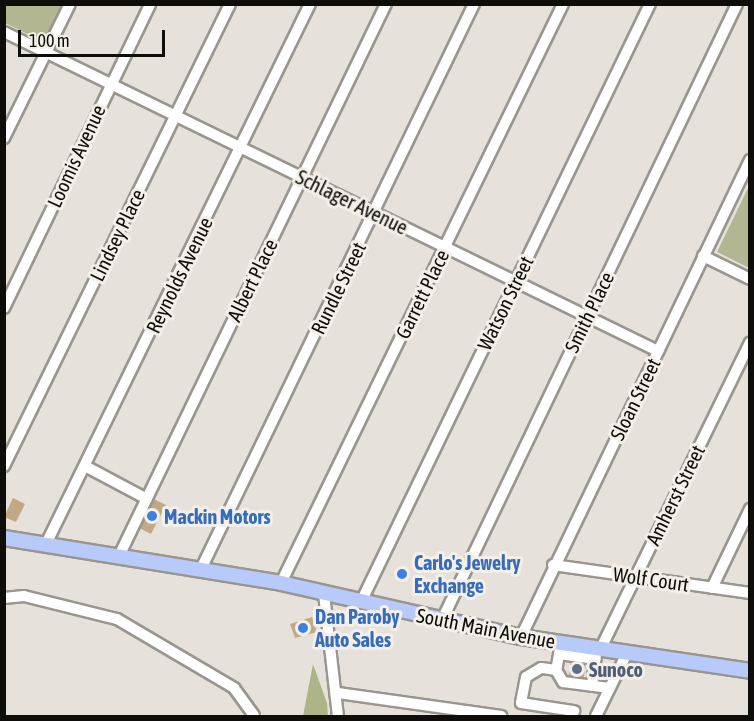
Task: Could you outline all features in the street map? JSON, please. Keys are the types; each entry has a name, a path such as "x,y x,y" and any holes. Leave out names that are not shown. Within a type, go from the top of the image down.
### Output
{"main road":[{"name":"South Main Avenue","path":"4,538 281,583 521,637 560,648 627,653 749,669"}],"street":[{"path":"4,138 69,4"},
{"name":"Loomis Avenue","path":"4,308 110,83 150,4"},
{"name":"Lindsey Place","path":"4,466 230,4"},
{"name":"Reynolds Avenue","path":"46,544 310,4"},
{"name":"Albert Place","path":"119,556 386,4"},
{"name":"Rundle Street","path":"200,571 474,4"},
{"name":"Garrett Place","path":"281,583 563,4"},
{"name":"Watson Street","path":"361,602 650,4"},
{"name":"Smith Place","path":"442,620 737,4"},
{"name":"Schlager Avenue","path":"4,32 242,146 302,178 658,351"},
{"name":"Sloan Street","path":"521,637 553,565 750,160"},
{"path":"703,256 750,279"},
{"name":"Amherst Street","path":"592,686 589,671 750,342"},
{"path":"85,466 147,499"},
{"path":"712,588 750,509"},
{"name":"Wolf Court","path":"553,565 750,593"},
{"path":"324,594 338,693 338,717"},
{"path":"4,598 24,596 117,619 234,688 254,717"},
{"path":"560,648 557,668 563,682 609,688"},
{"path":"596,717 627,653"},
{"path":"570,668 541,668 526,677 521,703 574,711"},
{"path":"338,693 501,717"}],"green space":[{"path":"4,5 65,5 46,43 5,23"},
{"path":"749,186 749,268 717,252"},
{"path":"313,664 327,703 328,716 303,716"}],"building":[{"path":"13,498 25,504 16,522 4,517"},
{"name":"Mackin Motors","path":"152,498 166,505 151,534 137,527"},
{"name":"Dan Paroby Auto Sales","path":"312,617 317,632 295,638 290,624"},
{"path":"571,657 587,659 583,682 568,679"}],"tunnel":[{"path":"570,668 585,671"}],"place":[{"name":"Mackin Motors","path":"152,516"},
{"name":"Carlo's Jewelry Exchange","path":"402,574"},
{"name":"Dan Paroby Auto Sales","path":"303,628"},
{"name":"Sunoco","path":"577,669"}]}
